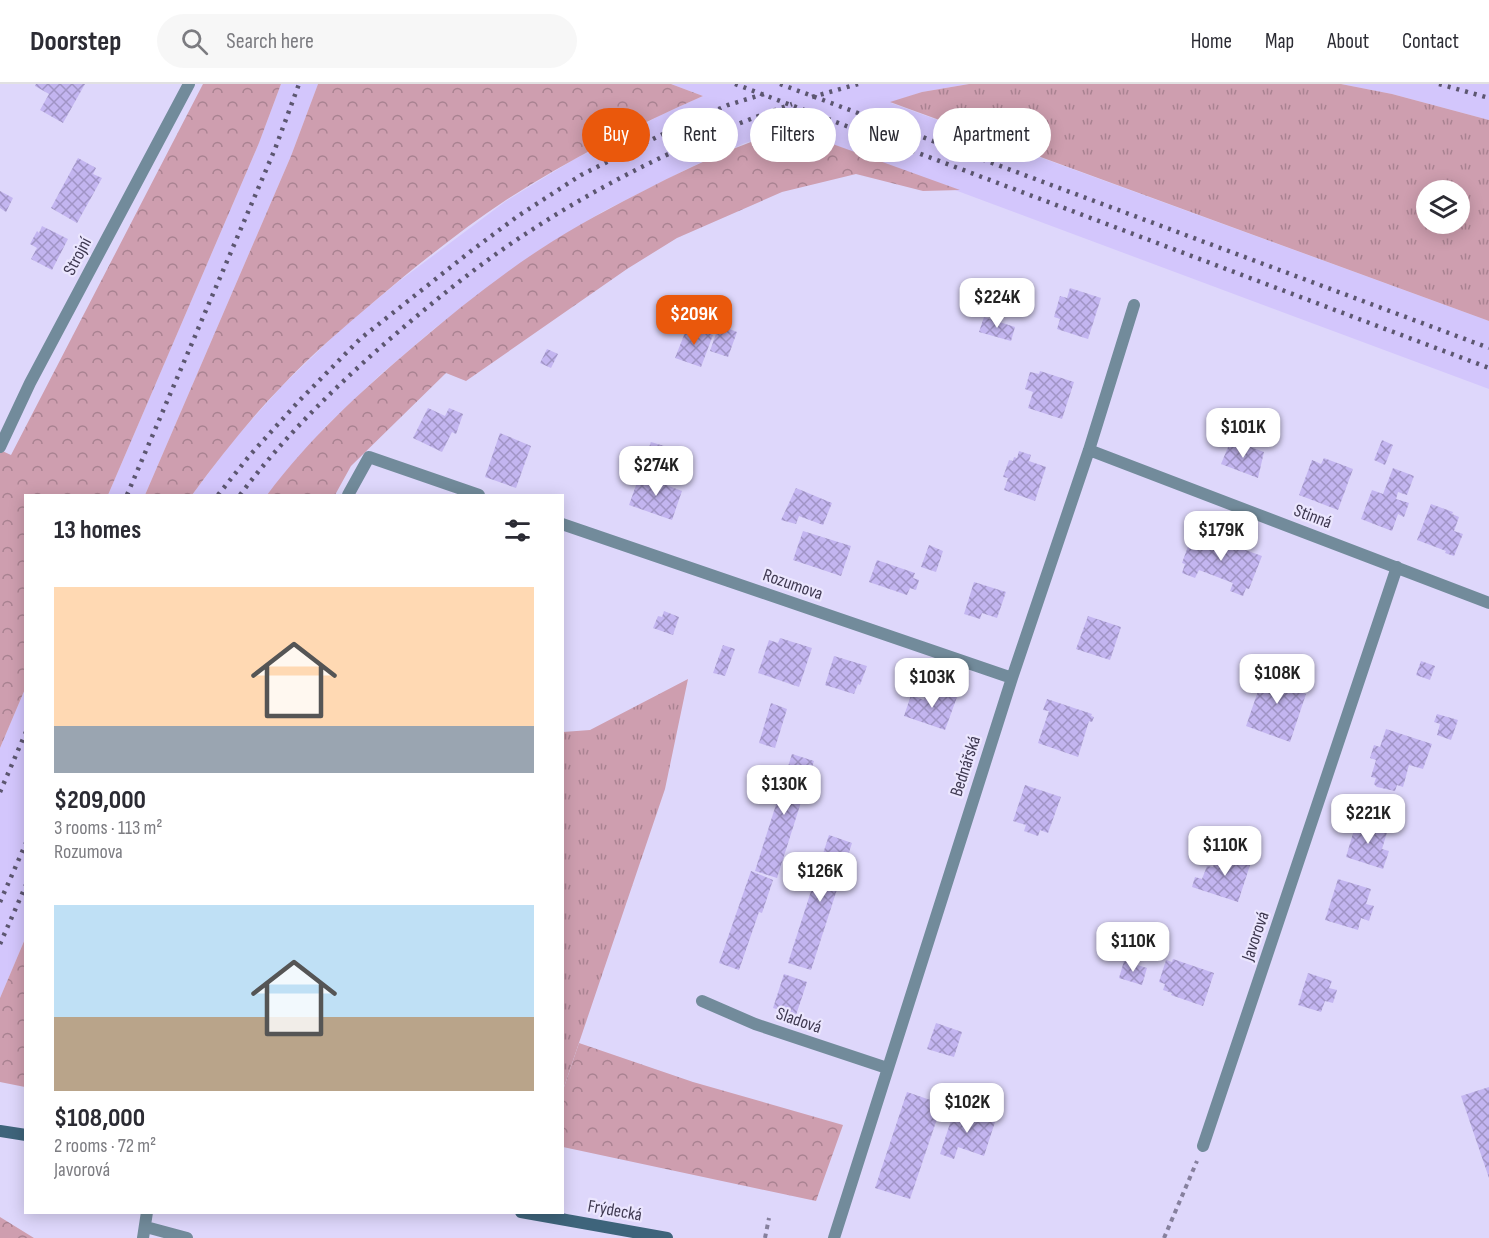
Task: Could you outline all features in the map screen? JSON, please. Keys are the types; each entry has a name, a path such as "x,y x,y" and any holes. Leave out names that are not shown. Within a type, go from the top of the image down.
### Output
{"main road":[{"path":"0,1131 24,1135"},
{"name":"Frýdecká","path":"532,1214 667,1238"}],"street":[{"name":"Strojní","path":"0,447 30,383 189,84"},
{"name":"Bednářská","path":"834,1238 886,1068 1012,678 1089,450 1134,305"},
{"name":"Stinná","path":"1089,450 1489,603"},
{"path":"349,494 369,457 476,494"},
{"name":"Rozumova","path":"564,525 1012,678"},
{"name":"Javorová","path":"1203,1146 1397,567"},
{"name":"Sladová","path":"702,1001 755,1024 886,1068"},
{"path":"147,1214 144,1233 187,1238"}],"path":[{"path":"1164,1238 1203,1146"},
{"path":"765,1238 769,1218"}],"shaded area":[{"path":"281,84 318,84 291,156 145,494 108,494 259,143"},
{"path":"671,84 969,84 922,92 891,103 905,108 848,108 848,150 836,146 836,108 750,108 750,141 738,146 738,108 676,108 703,96"},
{"path":"1341,84 1489,84 1489,120 1392,94"},
{"path":"921,114 933,118 933,162 1051,161 1489,321 1489,389 880,162 921,162"},
{"path":"662,115 662,162 702,162 602,212 539,250 435,328 380,375 325,427 268,494 193,494 232,442 282,386 340,330 398,282 506,201 582,155 582,162 650,162 650,121"},
{"path":"24,691 24,941 0,998 0,748"}],"green space":[{"path":"203,84 281,84 259,143 108,494 24,494 24,691 0,748 0,450 11,455"},
{"path":"318,84 671,84 703,96 678,108 662,108 662,115 650,121 650,108 582,108 582,155 529,185 472,223 340,331 304,363 246,425 193,494 145,494 291,156"},
{"path":"969,84 1341,84 1392,94 1489,120 1489,321 1051,161 1051,108 933,108 933,118 921,113 921,108 906,108 890,102 922,92"},
{"path":"750,143 750,162 836,162 836,145 848,150 848,162 882,162 960,190 923,191 856,174 782,192 677,238 627,269 466,381 446,373 351,466 336,494 268,494 317,436 374,381 490,284 581,224 670,178 704,162 738,162 738,147"},
{"path":"688,679 665,789 564,1087 564,732 590,730"},
{"path":"24,941 24,1087 0,1082 0,998"},
{"path":"579,1043 693,1082 843,1125 816,1201 564,1147 564,1087"},
{"path":"0,1217 34,1238 0,1238"}],"building":[{"path":"36,84 85,84 63,123 40,110 49,94 35,86"},
{"path":"78,158 96,168 93,174 102,178 77,223 51,208"},
{"path":"0,191 13,198 6,212 0,208"},
{"path":"42,226 68,239 52,270 31,259 37,248 30,244"},
{"path":"1070,288 1101,298 1088,339 1057,329 1060,319 1054,317 1060,296 1067,298"},
{"path":"984,317 1015,327 1011,341 979,332"},
{"path":"688,325 713,335 701,367 675,358"},
{"path":"719,325 737,332 728,357 710,351"},
{"path":"547,349 558,354 551,368 540,363"},
{"path":"1040,371 1074,382 1062,419 1028,408 1033,392 1025,389 1030,372 1039,374"},
{"path":"428,408 445,416 449,408 463,414 456,434 452,432 442,452 413,438"},
{"path":"500,433 531,446 516,488 485,477"},
{"path":"1231,440 1264,452 1258,478 1221,464"},
{"path":"1382,440 1393,445 1385,465 1374,460"},
{"path":"651,442 664,446 657,465 644,460"},
{"path":"1019,451 1031,455 1029,461 1046,467 1035,501 1004,490 1008,478 1003,477 1009,460 1013,461 1014,457 1017,458"},
{"path":"1324,458 1353,469 1338,510 1299,495 1312,460 1321,464"},
{"path":"1393,468 1414,476 1407,495 1398,492 1396,499 1409,503 1404,517 1398,514 1392,531 1361,519 1372,490 1383,494"},
{"path":"655,472 668,477 666,485 682,491 672,520 629,505 639,477 652,481"},
{"path":"796,488 832,503 823,525 799,516 796,524 781,520"},
{"path":"1431,504 1453,512 1452,514 1459,517 1454,531 1463,534 1454,556 1417,540"},
{"path":"1194,530 1262,556 1249,589 1246,588 1243,596 1230,591 1233,583 1199,570 1195,578 1182,573 1185,564 1182,563"},
{"path":"803,531 851,546 841,576 793,560"},
{"path":"929,545 943,551 936,572 921,567"},
{"path":"877,560 915,573 913,578 919,580 916,590 910,588 907,595 869,582"},
{"path":"974,582 1006,592 997,618 982,613 980,619 964,614"},
{"path":"664,611 679,617 673,635 653,628 658,616 662,617"},
{"path":"1088,616 1121,627 1110,660 1076,649"},
{"path":"780,638 812,648 799,687 758,673 769,640 778,643"},
{"path":"723,645 735,649 725,676 713,673"},
{"path":"834,656 867,666 854,694 825,685"},
{"path":"1421,661 1435,666 1430,680 1416,675"},
{"path":"1267,665 1297,675 1292,689 1306,694 1290,742 1246,726"},
{"path":"933,689 957,697 945,730 904,716 911,695 924,700 925,696 930,698"},
{"path":"1047,699 1092,714 1091,716 1094,717 1092,722 1089,721 1078,757 1038,743 1049,711 1043,710"},
{"path":"771,703 787,709 775,748 759,743"},
{"path":"1437,714 1458,720 1451,740 1437,735 1440,724 1434,722"},
{"path":"1386,729 1432,744 1423,769 1409,765 1403,787 1397,785 1395,791 1377,787 1374,784 1376,778 1371,777 1376,760 1370,758 1374,745 1380,747"},
{"path":"792,754 814,761 777,878 755,871"},
{"path":"1025,785 1061,797 1048,833 1040,830 1038,836 1024,831 1026,825 1013,821"},
{"path":"1357,820 1388,829 1382,849 1389,851 1383,869 1346,857"},
{"path":"829,835 852,843 811,970 788,963"},
{"path":"1218,850 1251,862 1238,902 1192,887 1195,877 1202,879 1207,866 1213,867"},
{"path":"751,871 773,880 739,970 719,963"},
{"path":"1338,879 1371,889 1366,904 1374,906 1369,921 1361,918 1358,930 1325,920"},
{"path":"1173,959 1214,973 1203,1006 1163,990 1165,984 1159,982 1166,960 1172,962"},
{"path":"1124,961 1147,968 1142,985 1119,978"},
{"path":"1308,973 1332,981 1329,988 1337,990 1333,1003 1325,1001 1321,1012 1298,1005"},
{"path":"784,974 807,982 796,1015 773,1008"},
{"path":"936,1023 962,1032 954,1057 927,1049"},
{"path":"1489,1087 1489,1178 1461,1096"},
{"path":"907,1092 942,1104 910,1199 875,1188"},
{"path":"955,1108 995,1122 984,1156 958,1147 954,1159 940,1154"}],"railway":[{"path":"127,494 275,149 299,84"},
{"path":"735,84 1489,368"},
{"path":"780,84 1489,348"},
{"path":"812,97 858,84"},
{"path":"1439,84 1489,98"},
{"path":"219,494 250,455 299,401 360,339 518,216 581,175 673,129 728,105 764,94"},
{"path":"241,494 276,451 335,389 413,319 494,256 558,213 655,160 723,130 792,104"},
{"path":"0,792 24,737"},
{"path":"0,902 24,848"},
{"path":"0,944 24,890"}]}
